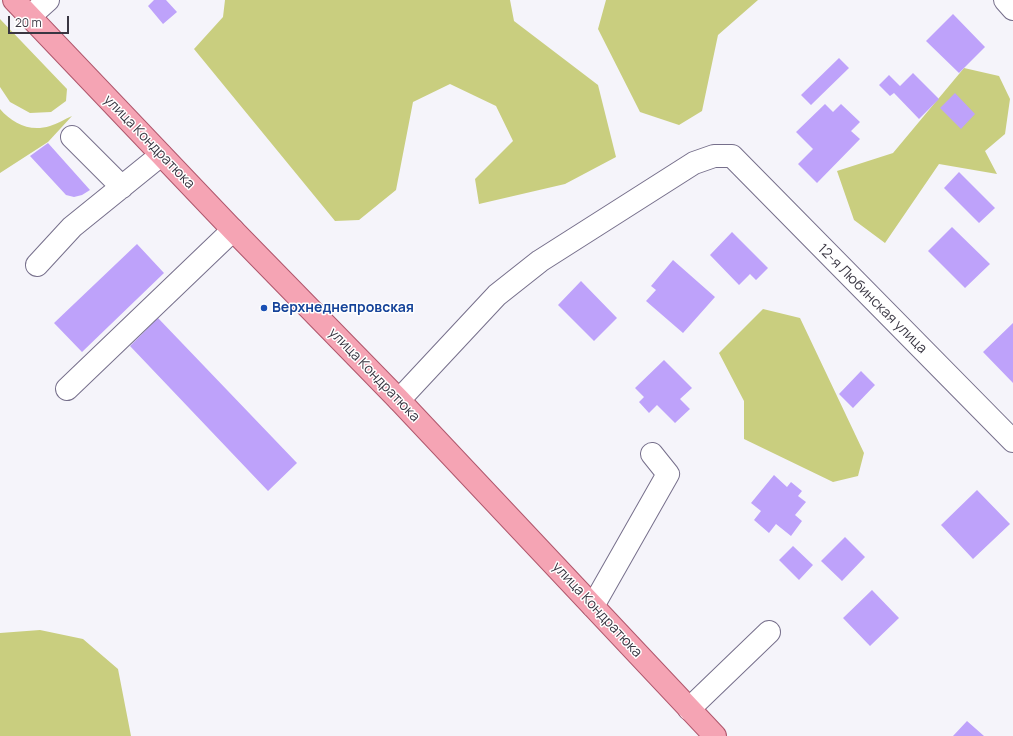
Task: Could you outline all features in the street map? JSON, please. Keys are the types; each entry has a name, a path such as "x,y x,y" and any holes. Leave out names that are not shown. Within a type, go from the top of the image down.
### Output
{"main road":[{"name":"улица Кондратюка","path":"14,0 233,230 399,400 715,736"}],"street":[{"path":"29,17 48,0"},
{"path":"1005,0 1013,9"},
{"path":"72,137 122,187"},
{"path":"38,265 72,227 161,155"},
{"name":"12-я Любинская улица","path":"399,400 497,295 540,261 694,163 714,156 732,156 1013,441"},
{"path":"67,388 233,230"},
{"path":"593,606 668,474 652,454"},
{"path":"689,709 769,632"}],"green space":[{"path":"225,0 510,0 514,21 598,85 616,157 565,184 479,204 475,179 513,141 496,106 450,84 413,102 396,190 359,220 335,221 194,49 223,17"},
{"path":"606,0 758,0 718,35 702,111 679,125 640,112 598,29"},
{"path":"0,19 67,89 66,101 51,112 30,113 10,102 0,87"},
{"path":"964,68 999,76 1010,99 1005,134 985,151 997,174 939,164 885,243 854,220 837,171 893,153"},
{"path":"0,109 16,123 36,128 50,126 72,116 48,142 0,173"},
{"path":"763,309 800,318 864,453 858,476 833,482 744,439 744,401 719,353"},
{"path":"40,630 83,639 118,669 131,736 0,736 0,633"}],"building":[{"path":"154,0 166,0 177,12 163,24 148,6"},
{"path":"953,14 985,47 959,73 926,41"},
{"path":"839,58 849,68 811,105 801,95"},
{"path":"913,73 939,99 919,119 894,93 890,96 879,85 889,75 900,86"},
{"path":"955,93 975,114 961,129 940,108"},
{"path":"825,104 833,112 841,104 860,122 851,131 860,139 817,183 798,164 813,149 796,132"},
{"path":"48,143 90,190 82,195 74,197 66,195 30,156"},
{"path":"959,172 995,208 979,223 944,188"},
{"path":"952,227 990,264 965,288 928,251"},
{"path":"732,232 768,268 756,280 750,274 739,285 710,255"},
{"path":"137,244 164,273 82,352 54,323"},
{"path":"673,260 715,297 683,333 646,301 656,290 651,286"},
{"path":"581,281 617,318 594,341 558,305"},
{"path":"158,318 297,463 268,491 130,346"},
{"path":"1013,323 1013,383 983,352"},
{"path":"664,360 692,388 680,399 690,409 675,423 657,405 649,413 639,402 644,397 635,388"},
{"path":"861,371 875,385 853,408 839,394"},
{"path":"774,475 787,487 791,482 802,491 798,496 806,502 795,515 802,521 791,536 776,524 769,533 754,520 761,511 751,503"},
{"path":"977,490 1010,524 973,559 941,525"},
{"path":"845,537 865,557 842,581 821,561"},
{"path":"793,546 813,565 799,580 779,560"},
{"path":"872,590 899,618 870,646 843,618"},
{"path":"967,721 984,736 953,736"}],"place":[{"name":"Верхнеднепровская","path":"264,308"}]}
